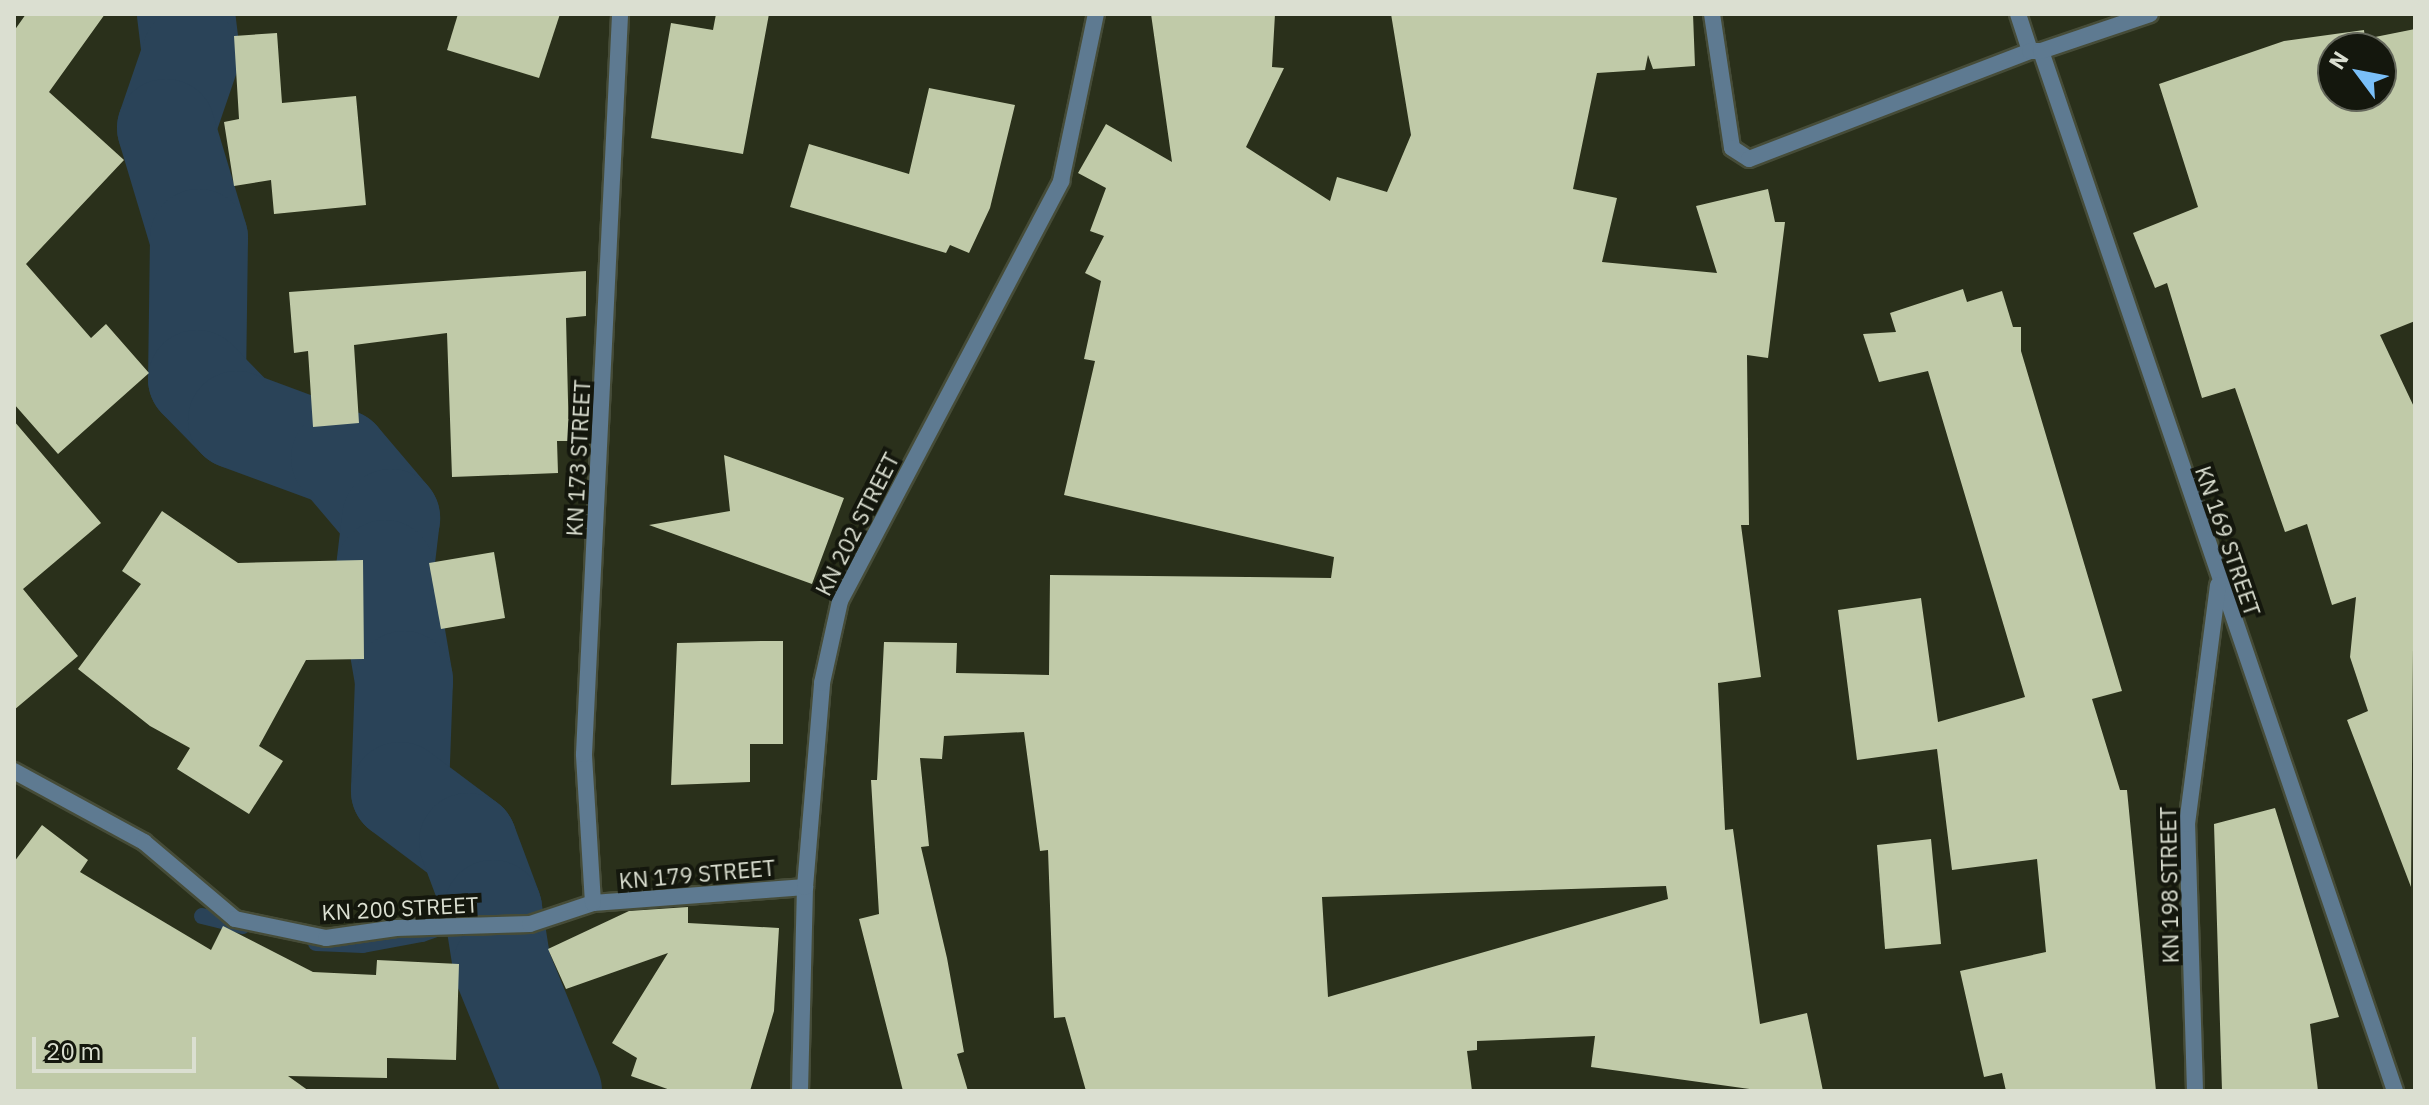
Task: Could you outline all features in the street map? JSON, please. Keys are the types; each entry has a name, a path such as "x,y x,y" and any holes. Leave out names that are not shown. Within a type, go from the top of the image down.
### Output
{"street":[{"name":"KN 173 STREET","path":"593,903 584,754 620,14"},
{"name":"KN 202 STREET","path":"800,1091 805,887 822,683 840,601 1061,181 1096,14"},
{"path":"1712,14 1732,148 1749,159 2036,51 2150,14"},
{"name":"KN 169 STREET","path":"2018,14 2036,51 2395,1091"},
{"name":"KN 198 STREET","path":"2195,1091 2187,824 2219,583"},
{"name":"KN 200 STREET","path":"14,771 144,842 235,919 326,938 396,928 530,924 593,903"},
{"name":"KN 179 STREET","path":"593,903 805,887"}],"building":[{"path":"26,14 105,14 49,92 124,160 26,264 91,338 106,324 149,373 58,454 14,404 14,31"},
{"path":"458,14 560,14 539,78 447,50"},
{"path":"716,14 769,14 743,154 651,138 671,23 713,30"},
{"path":"1151,14 1275,14 1272,67 1284,68 1246,147 1330,201 1337,177 1387,192 1411,135 1391,14 1693,14 1695,66 1653,69 1648,55 1645,70 1597,73 1573,189 1617,198 1602,262 1717,273 1696,206 1768,189 1775,222 1785,222 1768,358 1747,355 1749,525 1741,525 1761,677 1718,683 1725,830 1733,829 1760,1024 1807,1013 1823,1091 1764,1091 1591,1067 1595,1036 1477,1041 1477,1050 1467,1051 1472,1091 1086,1091 1065,1017 1054,1018 1048,850 1040,851 1024,732 944,736 942,759 920,758 929,846 921,847 947,958 964,1052 957,1054 968,1091 903,1091 859,919 879,914 871,780 877,780 884,642 957,643 956,673 1049,675 1050,575 1331,578 1334,557 1064,495 1095,361 1084,359 1101,281 1085,273 1104,236 1090,231 1106,188 1078,173 1106,124 1172,162","holes":["1666,886 1668,899 1328,997 1322,897"]},
{"path":"2415,29 2415,321 2380,335 2415,409 2411,887 2347,720 2368,711 2350,657 2356,597 2332,605 2307,524 2285,532 2235,388 2202,398 2167,283 2155,288 2133,233 2198,207 2159,84 2284,41 2317,36 2317,112 2397,112 2397,33"},
{"path":"277,33 282,103 356,96 366,205 274,214 271,180 234,186 224,122 239,119 234,36"},
{"path":"929,88 1015,105 990,208 969,253 950,245 946,253 790,207 809,144 909,174"},
{"path":"586,271 586,316 566,318 569,441 557,441 558,473 452,477 447,333 354,345 359,423 313,427 308,351 294,353 289,292"},
{"path":"1963,289 1967,302 2002,291 2013,327 2021,327 2021,351 2122,691 2092,699 2120,790 2127,790 2156,1091 2006,1091 2002,1073 1984,1077 1960,971 2046,952 2037,859 1952,870 1937,749 1857,760 1838,610 1921,598 1938,722 2025,697 1928,371 1879,382 1863,334 1896,332 1890,313"},
{"path":"14,421 101,523 23,589 78,656 14,710"},
{"path":"724,455 844,498 812,584 649,525 730,511"},
{"path":"162,511 238,563 363,560 364,659 306,660 259,746 283,761 249,814 177,769 190,748 150,726 78,669 141,584 122,571"},
{"path":"494,552 505,618 441,629 429,563"},
{"path":"783,641 783,744 750,744 750,782 671,785 677,643"},
{"path":"2275,808 2339,1017 2310,1024 2318,1091 2222,1091 2214,824"},
{"path":"42,825 88,860 80,872 211,950 223,926 313,972 376,975 377,960 459,964 456,1060 387,1058 387,1078 288,1076 309,1091 14,1091 14,862"},
{"path":"1931,839 1941,944 1885,949 1877,845"},
{"path":"688,907 688,923 779,928 774,1011 750,1091 673,1091 631,1076 637,1058 612,1043 668,953 566,989 548,949 629,911"}],"waterway":[{"path":"186,14 191,55 166,128 199,238 197,379 237,420 340,458 391,518 385,569 404,680 400,791 468,842 493,909 502,966 553,1091"},
{"path":"316,943 363,945 422,934 493,909"},
{"path":"202,916 243,926"}]}
